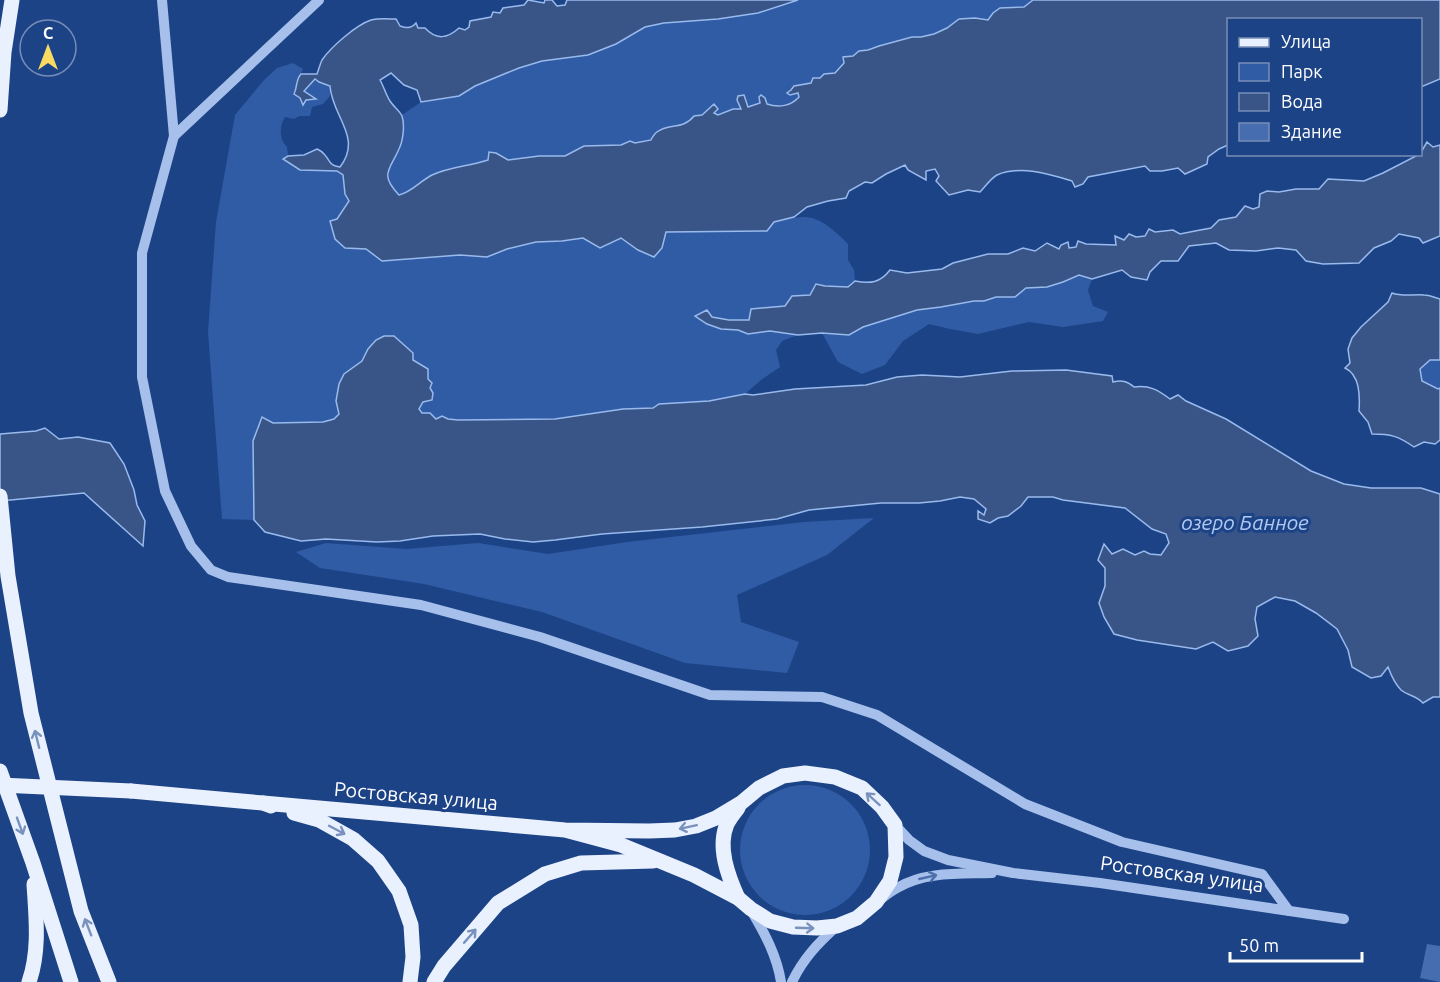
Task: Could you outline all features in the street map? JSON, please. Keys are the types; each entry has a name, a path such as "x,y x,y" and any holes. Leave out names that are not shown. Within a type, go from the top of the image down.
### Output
{"main road":[{"path":"0,110 4,52 12,0"},
{"path":"0,496 8,576 33,724 81,911 109,982"},
{"path":"0,771 33,863 71,982"},
{"path":"805,774 835,777 862,788 882,807 895,825 896,857 890,881 876,902 857,918 837,926 793,927 770,921 738,898 694,875 621,845 565,830 649,831 696,826 716,818 759,788 783,776 805,774"},
{"path":"0,785 131,791 263,803 319,820 353,839 378,861 399,891 411,925 413,957 410,982"},
{"path":"738,898 729,879 724,842 727,824 741,802"},
{"name":"Ростовская улица","path":"263,803 565,830"},
{"path":"434,982 444,966 498,903 545,874 581,863 660,861"},
{"path":"29,982 35,962 37,938 33,863"}],"street":[{"path":"162,0 174,136 142,253 142,377 165,491 190,546 211,570 228,577 421,604 540,637 710,695 822,697 877,715 1025,804 1122,842 1262,874 1289,911"},
{"path":"174,136 319,0"},
{"path":"895,825 909,840 924,851 948,860 1013,873"},
{"path":"876,902 898,886 914,880 939,875 1013,873"},
{"name":"Ростовская улица","path":"1013,873 1100,883 1344,919"},
{"path":"751,909 768,940 779,969 781,982"},
{"path":"792,982 815,946 837,926"}],"green space":[{"path":"798,0 1033,0 1024,7 1000,8 988,20 959,19 934,34 912,37 859,51 853,56 843,58 844,63 835,73 824,74 811,83 794,86 788,93 790,95 798,93 799,97 784,105 767,104 765,98 756,105 748,107 745,101 742,109 733,109 718,115 709,108 692,121 670,128 646,141 604,145 565,156 539,156 508,160 502,157 437,173 399,195 391,183 390,166 402,141 402,115 421,102 459,96 475,86 543,61 588,55 616,44 645,27 668,22 718,19 758,13"},
{"path":"293,63 303,69 296,85 303,104 306,100 315,98 303,91 315,79 319,83 330,86 330,96 323,104 312,107 310,116 299,116 294,119 285,117 281,132 288,156 284,159 300,170 337,171 343,175 345,194 349,201 337,219 331,221 345,248 366,248 382,261 460,255 487,257 536,242 583,238 600,248 621,238 638,250 662,248 666,232 733,228 804,217 824,224 848,244 848,260 854,270 855,281 848,287 816,284 810,295 793,296 786,306 771,307 749,320 729,320 696,315 707,324 721,329 738,330 748,334 770,331 798,335 782,341 776,350 780,367 745,394 709,401 659,404 653,408 623,409 555,419 436,419 422,413 419,409 430,388 419,363 376,340 362,361 344,374 339,384 336,401 339,414 334,419 323,422 273,423 262,417 253,442 254,520 222,519 208,332 216,222 235,115 277,68"},
{"path":"1079,275 1092,279 1088,290 1093,306 1108,312 1103,321 1063,327 1029,322 978,334 929,324 903,341 885,365 862,374 838,362 822,333 849,335 863,327 917,310 984,301 996,297 1015,297 1026,288 1048,287"},
{"path":"1430,360 1440,360 1440,388 1438,389 1422,381 1420,369"},
{"path":"874,518 827,555 737,595 741,622 799,642 787,673 685,663 542,612 424,584 320,568 296,552 326,543 406,549 478,543 548,554 627,542 804,522"},
{"path":"805,785 830,790 851,804 865,825 870,850 865,875 851,896 830,910 805,915 780,910 759,896 745,875 740,850 745,825 759,804 780,790"}],"water":[{"path":"528,0 544,3 545,0 552,0 557,6 565,5 567,0 798,0 758,13 645,27 616,44 588,55 542,61 519,68 475,86 459,96 421,102 417,90 404,85 391,73 380,80 391,103 401,114 403,120 402,142 388,172 389,182 399,195 439,172 488,160 489,152 508,160 539,156 565,156 584,146 621,145 630,141 635,143 651,140 662,129 681,125 694,116 702,115 714,104 718,109 714,113 718,115 733,109 741,109 737,100 738,96 744,95 748,107 760,103 761,95 767,104 780,106 789,104 799,97 798,93 790,95 787,93 794,86 811,83 813,78 820,78 824,74 835,73 844,63 843,57 853,56 859,51 912,37 934,34 959,19 988,20 1000,8 1024,7 1033,0 1440,0 1440,79 1422,87 1422,18 1227,18 1227,145 1208,157 1207,164 1185,174 1178,168 1150,171 1145,166 1088,177 1083,184 1075,187 1072,181 1054,176 1015,171 997,175 980,192 968,190 949,195 936,181 939,176 935,169 926,171 926,180 908,170 905,165 872,183 865,182 849,191 846,198 807,207 794,217 774,222 767,231 666,232 662,248 654,257 638,250 621,238 600,248 583,238 536,242 487,257 460,255 382,261 366,249 345,248 335,239 330,221 337,219 349,201 345,194 343,175 337,171 300,170 283,159 288,156 304,155 317,149 332,164 340,167 346,156 347,136 330,86 315,79 304,91 316,99 306,100 303,105 300,98 294,94 301,74 317,74 322,60 331,49 351,31 371,20 396,19 400,26 406,28 416,23 418,28 425,28 433,35 442,37 459,28 465,30 469,27 470,21 491,17 493,12 500,13 503,8 524,5"},
{"path":"1427,142 1433,147 1440,145 1440,236 1423,243 1419,238 1399,234 1391,241 1374,248 1359,263 1323,264 1306,261 1296,250 1278,248 1256,251 1229,250 1216,243 1189,246 1178,261 1161,261 1150,272 1147,280 1131,277 1122,270 1092,279 1079,275 1047,287 1026,288 1015,297 996,297 984,301 917,310 863,327 849,335 822,333 798,335 770,331 748,334 738,330 721,329 695,316 707,310 712,317 749,320 751,309 785,306 792,296 810,295 816,284 848,287 855,281 878,280 890,270 907,273 942,269 953,263 988,254 1008,254 1023,248 1035,251 1047,243 1059,249 1061,245 1068,242 1069,248 1076,247 1078,241 1086,244 1116,245 1115,236 1124,240 1129,234 1136,237 1145,236 1149,229 1155,232 1173,230 1180,234 1211,228 1219,220 1236,217 1245,206 1253,209 1259,207 1260,194 1267,191 1319,189 1328,179 1364,181 1416,156 1422,156 1422,151"},
{"path":"1392,293 1426,295 1440,299 1440,360 1430,360 1420,369 1422,381 1440,388 1440,440 1435,444 1424,442 1414,447 1394,436 1372,434 1368,422 1359,411 1359,393 1354,376 1345,368 1350,363 1348,349 1352,338 1388,302"},
{"name":"озеро Банное","path":"384,336 394,336 413,353 413,360 428,369 428,379 432,383 430,388 433,393 432,400 423,402 419,409 422,413 430,413 436,419 442,416 458,420 555,419 623,409 653,408 659,404 709,401 745,394 866,385 897,377 922,375 960,377 1012,371 1066,370 1112,376 1113,382 1119,381 1129,383 1134,387 1149,388 1170,399 1178,395 1226,419 1311,471 1344,484 1371,488 1421,488 1440,494 1440,697 1433,697 1423,703 1399,688 1388,667 1381,676 1371,678 1352,667 1348,650 1337,629 1295,601 1275,597 1257,607 1255,619 1258,636 1248,646 1228,651 1213,642 1196,649 1114,634 1099,603 1105,586 1105,568 1098,560 1104,544 1112,554 1123,549 1135,555 1144,551 1161,555 1169,543 1166,534 1152,529 1125,508 1053,497 1028,497 1008,516 990,523 978,519 978,511 984,515 986,509 974,499 960,497 919,503 881,503 809,510 777,519 533,542 480,534 377,542 326,539 301,541 265,532 254,520 253,441 262,417 273,423 323,422 334,419 339,414 336,401 339,384 344,374 362,361 368,349 376,340"},
{"path":"45,428 59,439 78,437 110,443 124,464 137,505 145,521 143,546 84,493 0,501 0,434"}],"building":[{"path":"1427,944 1440,946 1440,982 1420,978"}]}
